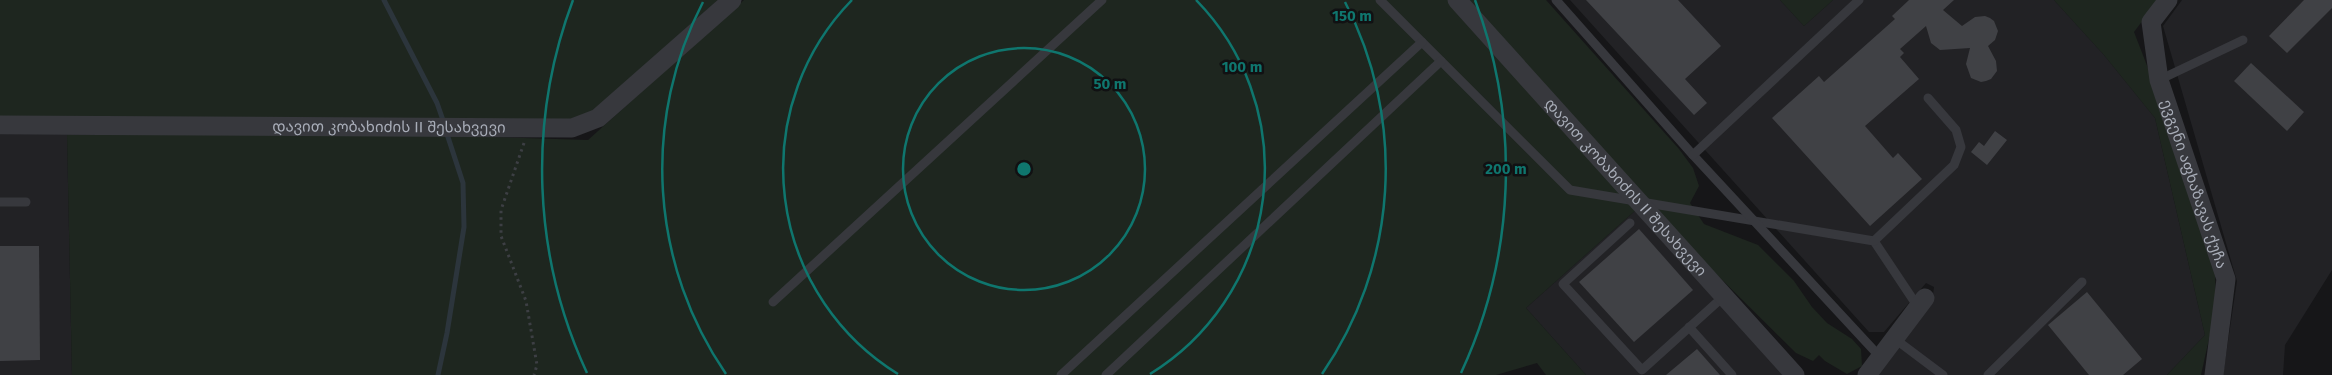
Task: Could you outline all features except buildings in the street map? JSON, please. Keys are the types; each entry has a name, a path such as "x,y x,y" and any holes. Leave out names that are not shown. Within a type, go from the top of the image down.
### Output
{"street":[{"name":"დავით კობახიძის II შესახვევი","path":"0,125 572,128 598,118 732,0"},
{"name":"დავით კობახიძის II შესახვევი","path":"1457,0 1796,375"},
{"name":"ევგენი აფხაზავას ქუჩა","path":"2168,0 2151,22 2159,80 2226,279 2214,375"},
{"path":"1867,375 1921,303"}],"lane":[{"path":"773,302 1102,0"},
{"path":"1380,0 1570,190 1641,203 1753,219 1874,241 1921,303"},
{"path":"1556,0 1694,155 1881,358"},
{"path":"1694,155 1859,0"},
{"path":"2159,80 2243,40"},
{"path":"1062,375 1422,42"},
{"path":"1106,375 1440,61"},
{"path":"1874,241 1954,165 1961,147 1956,130 1928,98"},
{"path":"0,202 26,202"},
{"path":"1630,223 1563,284 1642,370 1724,296"},
{"path":"1988,375 2082,282"},
{"path":"1689,327 1732,375"},
{"path":"1895,338 1943,375"}],"path":[{"path":"529,128 501,210 501,236 526,301 537,365 534,375"}],"shaded area":[{"path":"0,0 718,0 593,112 569,123 0,116"},
{"path":"744,0 1448,0 1637,209 1526,308 1586,375 1546,375 1537,363 1496,375 72,375 67,135 323,134 485,125 491,137 588,140"},
{"path":"1467,0 1546,0 1679,149 1693,168 1699,186 1690,203 1704,224 1758,245 1794,281 1812,307 1827,323 1852,339 1861,349 1862,366 1847,374 1825,361 1819,355 1813,361 1796,353 1694,252"},
{"path":"1570,0 1780,0 1804,26 1833,0 2054,0 2104,55 2155,118 2205,335 2167,375 1874,375 1932,303 1934,287 1926,283 1884,332 1869,332"},
{"path":"1780,0 1833,0 1804,26"},
{"path":"2054,0 2158,0 2134,32 2175,138 2215,272 2216,307 2201,375 2167,375 2205,335 2155,118 2104,55"},
{"path":"2182,0 2332,0 2332,270 2285,345 2283,375 2223,375 2237,281 2163,26"},
{"path":"0,135 67,135 72,375 0,375"},
{"path":"1637,209 1786,375 1586,375 1526,308"}],"waterway":[{"path":"384,0 437,103 444,123"},
{"path":"438,375 447,333 464,227 463,183 446,131"}]}
